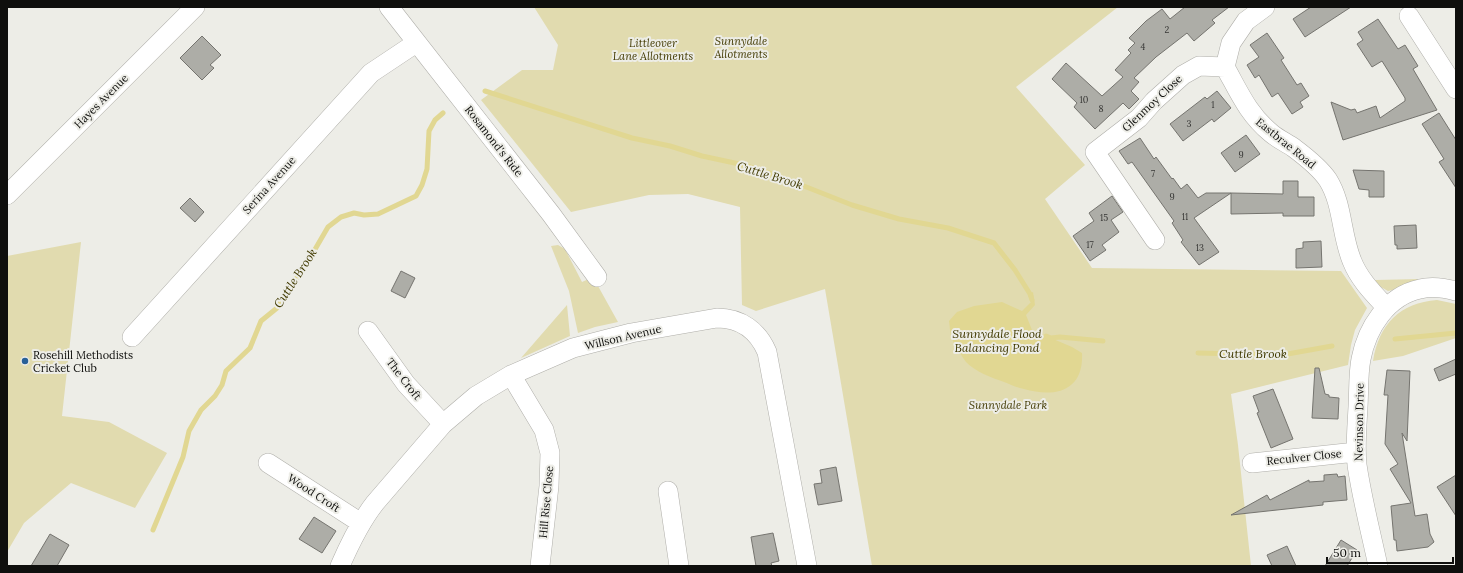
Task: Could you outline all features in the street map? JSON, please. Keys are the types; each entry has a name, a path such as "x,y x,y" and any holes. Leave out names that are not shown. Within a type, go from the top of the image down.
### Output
{"street":[{"name":"Hayes Avenue","path":"7,195 195,7"},
{"name":"Rosamond's Ride","path":"388,7 552,214 597,277"},
{"path":"1225,67 1231,43 1246,21 1265,7"},
{"path":"1409,16 1456,89"},
{"name":"Serina Avenue","path":"132,337 371,73 416,43"},
{"name":"Glenmoy Close","path":"1155,240 1095,152 1139,118 1154,101 1183,75 1199,66 1225,67"},
{"name":"Eastbrae Road","path":"1225,67 1254,118 1272,134 1295,149 1311,162 1328,180 1336,198 1352,261 1359,275 1386,308"},
{"name":"Nevinson Drive","path":"1378,566 1364,502 1356,452 1361,360 1369,333 1376,319 1386,308 1402,296 1420,288 1442,288 1456,291"},
{"name":"Willson Avenue","path":"340,566 353,536 375,503 443,424 476,396 511,376 573,348 631,333 717,318 729,318 744,324 757,335 762,340 767,352 807,566"},
{"name":"The Croft","path":"368,331 406,384 443,424"},
{"name":"Hill Rise Close","path":"511,376 544,430 550,453 549,486 540,566"},
{"name":"Reculver Close","path":"1252,463 1356,452"},
{"name":"Wood Croft","path":"268,463 361,523"},
{"path":"668,491 679,566"}],"green space":[{"name":"Sunnydale Park","path":"534,7 1118,7 1016,87 1085,165 1045,199 1092,268 1341,271 1367,308 1355,330 1348,365 1231,394 1251,566 872,566 825,289 756,311 742,305 740,207 688,194 649,195 571,212 481,100 522,70 553,70 558,45"},
{"path":"81,242 62,416 109,422 167,453 135,508 71,483 24,523 7,552 7,256"},
{"path":"558,245 565,249 582,282 593,277 618,322 595,327 578,333 569,291 551,246"},
{"path":"1420,279 1388,291 1379,286 1375,280"},
{"path":"1437,300 1456,304 1456,338 1403,356 1373,361 1380,336 1393,318 1412,306"},
{"path":"567,305 570,336 521,358"}],"water":[{"name":"Sunnydale Flood Balancing Pond","path":"1033,292 1035,305 1026,315 1032,330 1072,347 1082,353 1081,366 1078,376 1073,383 1065,389 1057,392 1035,392 978,371 966,362 951,337 949,321 957,312 974,306 1002,302 1022,311 1031,302 1028,295"}],"building":[{"path":"1185,7 1229,7 1212,20 1215,23 1194,41 1187,33 1156,57 1134,78 1139,82 1131,91 1139,99 1129,109 1123,103 1095,129 1074,107 1077,103 1052,79 1066,63 1102,96 1123,77 1115,70 1131,53 1128,50 1135,43 1129,38 1146,21 1162,9 1170,19"},
{"path":"1311,7 1351,7 1305,37 1293,19"},
{"path":"1378,19 1398,49 1405,45 1418,66 1413,69 1437,110 1343,140 1331,102 1351,110 1355,109 1357,113 1376,106 1380,118 1405,101 1405,98 1382,61 1372,67 1357,44 1363,40 1358,32"},
{"path":"1267,33 1284,58 1281,60 1297,85 1301,83 1309,96 1300,102 1303,107 1292,114 1278,93 1272,97 1259,75 1255,78 1247,65 1259,57 1250,45"},
{"path":"202,36 221,55 210,65 214,68 202,80 180,58"},
{"path":"1217,91 1231,108 1214,122 1212,119 1183,141 1170,124 1205,97 1207,99"},
{"path":"1439,113 1456,140 1456,188 1439,162 1444,159 1422,124"},
{"path":"1246,135 1260,154 1235,172 1221,153"},
{"path":"1140,138 1154,159 1156,157 1181,189 1187,184 1198,198 1206,193 1231,193 1194,218 1219,252 1199,265 1181,242 1183,240 1172,223 1174,221 1132,162 1128,164 1119,151"},
{"path":"1353,170 1384,171 1384,197 1369,197 1369,190 1359,189"},
{"path":"1283,181 1298,181 1298,197 1314,197 1314,216 1283,216 1283,213 1231,214 1231,193 1283,194"},
{"path":"1112,196 1123,212 1111,220 1119,232 1102,245 1106,250 1090,261 1073,236 1094,221 1089,213"},
{"path":"190,198 204,212 195,222 180,208"},
{"path":"1416,225 1417,248 1397,249 1397,245 1395,245 1394,226"},
{"path":"1321,241 1322,267 1296,268 1296,249 1303,248 1303,242"},
{"path":"401,271 415,278 405,298 391,291"},
{"path":"1456,359 1456,374 1439,381 1434,369"},
{"path":"1315,368 1319,368 1325,394 1329,395 1329,397 1339,398 1338,419 1312,418"},
{"path":"1387,370 1410,371 1407,441 1402,433 1415,516 1427,514 1430,534 1434,542 1428,547 1397,551 1396,540 1394,540 1391,506 1411,503 1390,469 1398,464 1385,444 1388,395 1384,395"},
{"path":"1273,389 1293,439 1271,448 1257,413 1259,412 1253,396"},
{"path":"836,467 842,501 818,505 814,484 822,483 820,470"},
{"path":"1337,474 1338,477 1345,476 1347,500 1323,502 1323,505 1231,515 1267,495 1270,500 1309,480 1309,482 1324,481 1324,475"},
{"path":"1456,475 1456,516 1437,487"},
{"path":"314,517 336,531 322,553 299,539"},
{"path":"773,533 779,561 771,563 772,566 756,566 751,537"},
{"path":"50,534 69,545 57,566 31,566"},
{"path":"1341,540 1357,550 1347,566 1325,566"},
{"path":"1287,546 1296,566 1272,566 1267,555"}],"waterway":[{"name":"Cuttle Brook","path":"485,91 632,138 744,165 776,175 852,205 899,219 948,228 994,243 1015,270 1030,294 1032,300"},
{"name":"Cuttle Brook","path":"153,530 183,457 189,431 201,410 215,396 222,385 226,371 250,348 261,321 277,308 310,258 328,227 341,217 354,213 364,215 378,214 416,196 422,185 427,169 429,131 435,120 443,113"},
{"name":"Cuttle Brook","path":"1395,339 1456,333"},
{"name":"Cuttle Brook","path":"1046,336 1051,338 1060,337 1103,341"},
{"name":"Cuttle Brook","path":"1198,353 1282,355 1332,346"}],"place":[{"name":"Rosehill Methodists Cricket Club","path":"25,361"}],"park label":[{"name":"Sunnydale Allotments","path":"741,47"},
{"name":"Littleover Lane Allotments","path":"653,49"}]}
